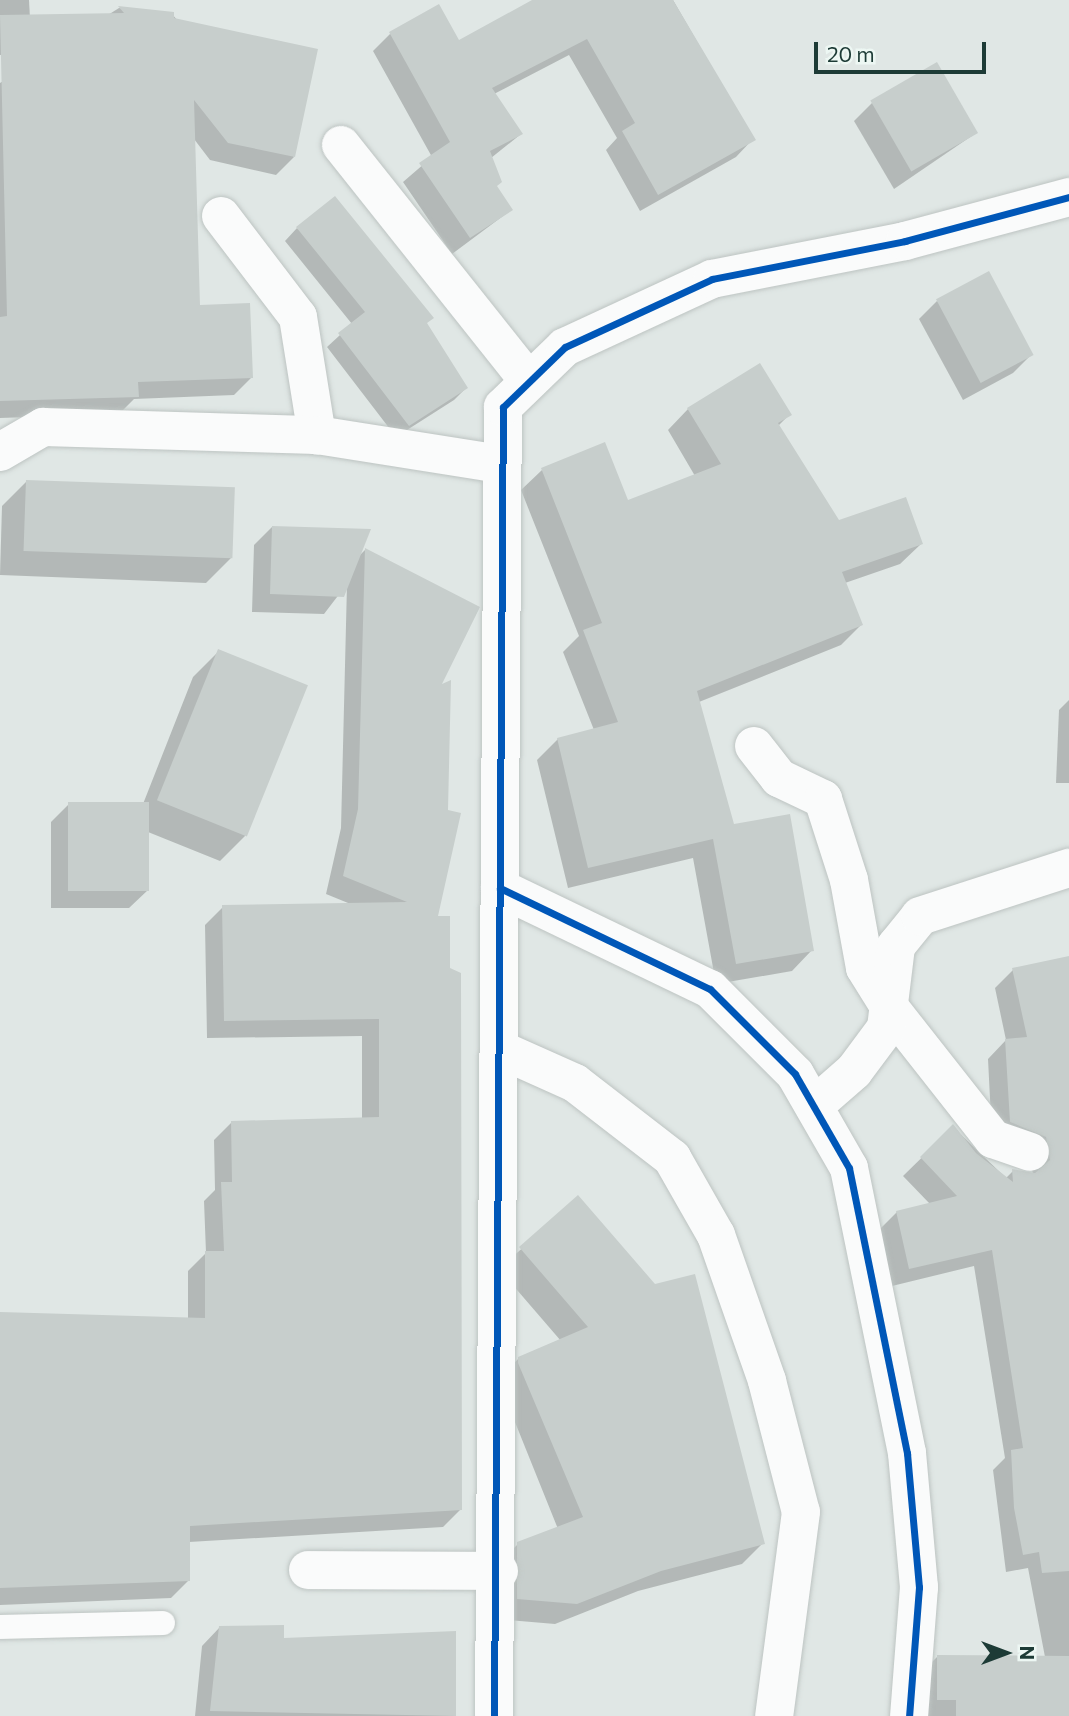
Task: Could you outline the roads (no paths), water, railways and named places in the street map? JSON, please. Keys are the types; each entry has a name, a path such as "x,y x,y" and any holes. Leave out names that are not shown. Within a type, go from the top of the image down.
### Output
{"street":[{"path":"341,145 528,380"},
{"path":"494,1716 499,1571 500,464 503,407 565,347 712,279 905,241 1069,197"},
{"path":"221,216 298,317 317,436"},
{"path":"0,452 43,428 317,436 500,464"},
{"path":"754,746 779,778 823,799 849,880 865,968 890,1008 993,1139 1030,1152"},
{"path":"814,1106 854,1071 886,1028 896,946 920,916 1069,868"},
{"path":"500,888 710,989 795,1074 849,1168 907,1452 919,1587 909,1716"},
{"path":"499,1049 575,1083 671,1158 716,1235 767,1381 801,1512 775,1716"},
{"path":"308,1570 499,1571"}],"lane":[{"path":"0,1627 163,1623"}]}
